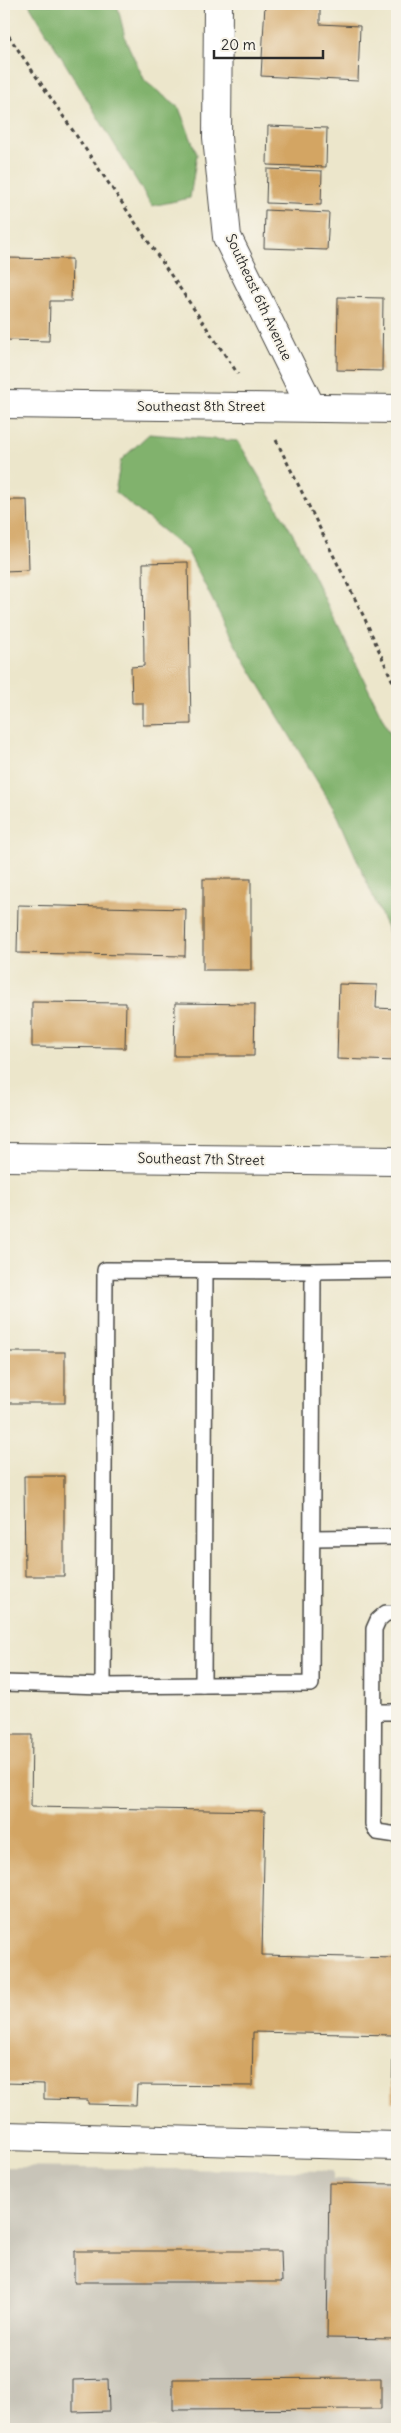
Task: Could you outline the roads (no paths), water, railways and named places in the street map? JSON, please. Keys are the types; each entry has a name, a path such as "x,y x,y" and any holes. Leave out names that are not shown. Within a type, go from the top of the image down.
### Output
{"street":[{"name":"Southeast 6th Avenue","path":"218,4 217,137 228,237 310,407"},
{"name":"Southeast 8th Street","path":"4,404 397,409"},
{"name":"Southeast 7th Street","path":"4,1157 397,1161"},
{"path":"4,2136 397,2146"}],"lane":[{"path":"103,1686 105,1270 313,1272 397,1270"},
{"path":"203,1686 205,1271"},
{"path":"4,1683 103,1686 311,1684 313,1272"},
{"path":"312,1538 397,1537"},
{"path":"397,1613 386,1613 378,1620 374,1629 373,1824 377,1832 397,1836"},
{"path":"374,1712 397,1712"}]}
